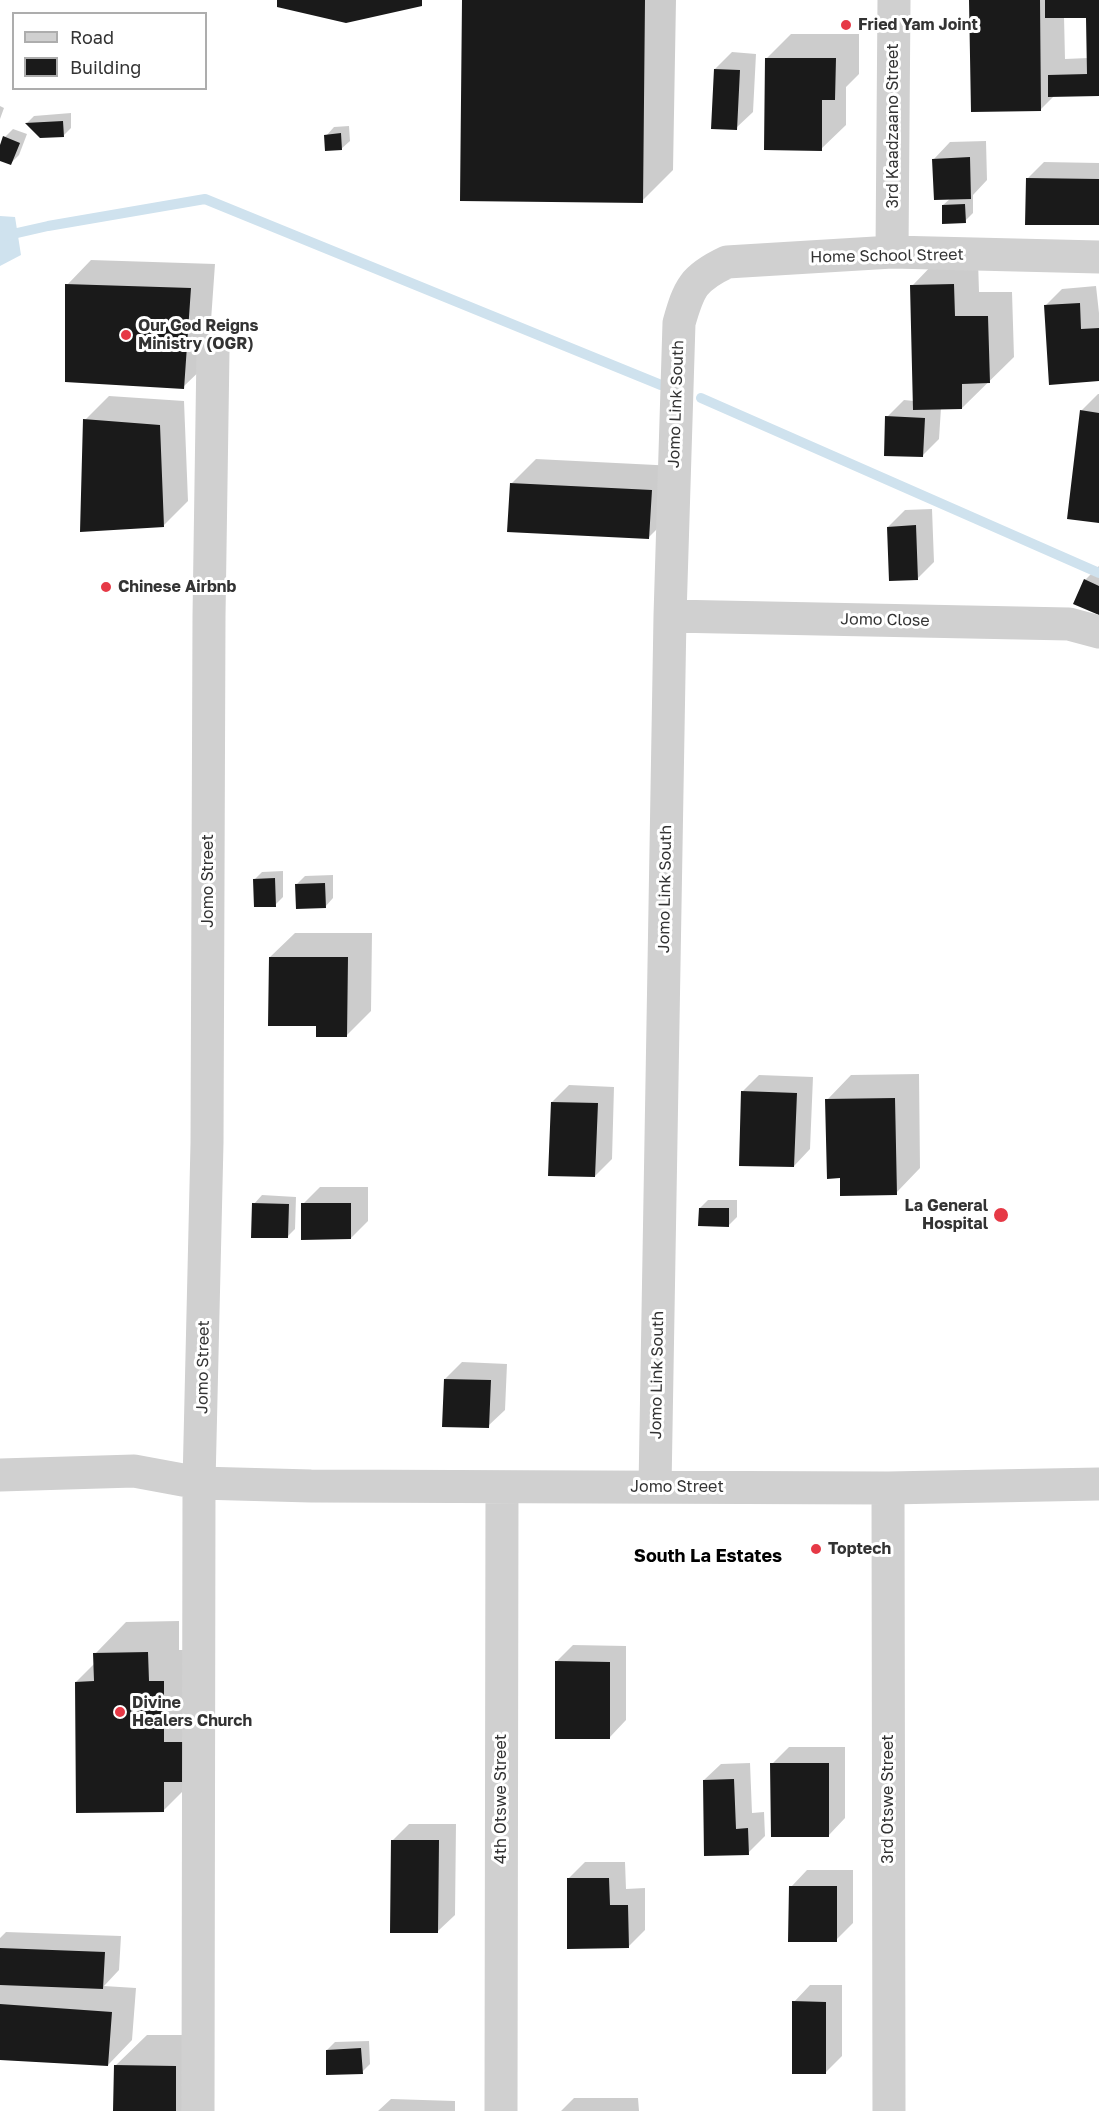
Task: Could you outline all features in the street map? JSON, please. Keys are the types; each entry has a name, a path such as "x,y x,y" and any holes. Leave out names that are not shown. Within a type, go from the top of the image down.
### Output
{"street":[{"name":"3rd Kaadzaano Street","path":"892,252 894,0"},
{"name":"Home School Street","path":"687,293 708,271 727,262 892,252 1099,257"},
{"name":"Jomo Link South","path":"655,1487 670,616 679,323 687,293"},
{"name":"Jomo Street","path":"213,351 209,616 207,1143 199,1483 311,1486 888,1488 1099,1484"},
{"name":"Jomo Close","path":"670,616 1069,624 1099,632"},
{"path":"0,1475 134,1470 199,1483 198,2111"},
{"name":"4th Otswe Street","path":"501,2111 502,1486"},
{"name":"3rd Otswe Street","path":"888,1488 889,2111"}],"water":[{"path":"0,216 15,217 21,255 0,266"}],"building":[{"path":"277,0 422,0 422,6 346,23 277,7"},
{"path":"462,0 645,0 643,203 460,201"},
{"path":"969,0 1040,0 1041,111 971,112"},
{"path":"1045,0 1099,0 1099,96 1048,97 1048,75 1087,74 1086,18 1045,18"},
{"path":"765,58 836,58 835,100 822,100 822,151 764,150"},
{"path":"714,69 740,70 737,130 711,129"},
{"path":"63,121 64,137 40,138 25,123"},
{"path":"341,133 342,150 325,151 324,135"},
{"path":"3,136 20,143 11,165 0,161 0,145"},
{"path":"970,157 971,199 934,200 932,159"},
{"path":"1026,178 1099,179 1099,225 1025,225"},
{"path":"965,204 966,223 942,224 942,205"},
{"name":"Our God Reigns Ministry (OGR)","path":"65,284 191,288 184,389 65,382"},
{"path":"954,284 955,316 988,316 990,383 962,384 962,409 913,410 910,285"},
{"path":"1080,303 1081,329 1099,328 1099,381 1049,385 1044,305"},
{"path":"1080,410 1099,413 1099,523 1067,519"},
{"path":"885,416 925,418 923,457 884,456"},
{"path":"83,419 160,425 164,527 80,532"},
{"path":"510,483 652,490 649,539 507,532"},
{"path":"916,525 918,580 889,581 887,527"},
{"path":"1084,579 1099,586 1099,615 1073,604"},
{"path":"275,878 276,907 254,907 253,879"},
{"path":"325,883 326,908 296,909 295,884"},
{"path":"269,957 348,957 347,1037 316,1037 316,1026 268,1026"},
{"path":"741,1091 797,1093 794,1167 739,1166"},
{"path":"895,1098 897,1195 840,1196 840,1178 827,1179 825,1099"},
{"path":"551,1102 598,1103 595,1177 548,1176"},
{"path":"252,1203 289,1204 288,1238 251,1238"},
{"path":"301,1203 351,1203 351,1239 301,1240"},
{"path":"699,1208 729,1208 729,1227 698,1226"},
{"path":"444,1379 491,1380 489,1428 442,1427"},
{"name":"Divine Healers Church","path":"148,1652 149,1681 164,1681 164,1742 184,1742 184,1782 164,1782 164,1812 76,1813 75,1682 94,1681 93,1653"},
{"path":"555,1661 610,1662 610,1739 555,1739"},
{"path":"770,1763 829,1763 829,1837 771,1837"},
{"path":"734,1779 736,1829 748,1828 749,1855 704,1856 703,1780"},
{"path":"391,1840 439,1840 438,1933 390,1933"},
{"path":"567,1878 609,1878 610,1905 628,1905 629,1948 567,1949"},
{"path":"789,1886 837,1886 837,1942 788,1942"},
{"path":"0,1948 105,1952 103,1989 0,1985"},
{"path":"792,2001 826,2002 826,2074 792,2074"},
{"path":"0,2004 112,2012 108,2066 0,2060"},
{"path":"361,2048 363,2074 326,2075 326,2050"},
{"path":"114,2065 176,2066 176,2111 113,2111"}],"waterway":[{"path":"0,237 48,226 205,199 661,385"},
{"path":"701,398 1099,573"}],"place":[{"name":"Fried Yam Joint","path":"846,25"},
{"name":"Our God Reigns Ministry (OGR)","path":"126,335"},
{"name":"Chinese Airbnb","path":"106,587"},
{"name":"La General Hospital","path":"1001,1215"},
{"name":"Toptech","path":"816,1549"},
{"name":"Divine Healers Church","path":"120,1712"}],"district":[{"name":"South La Estates","path":"708,1556"}]}
